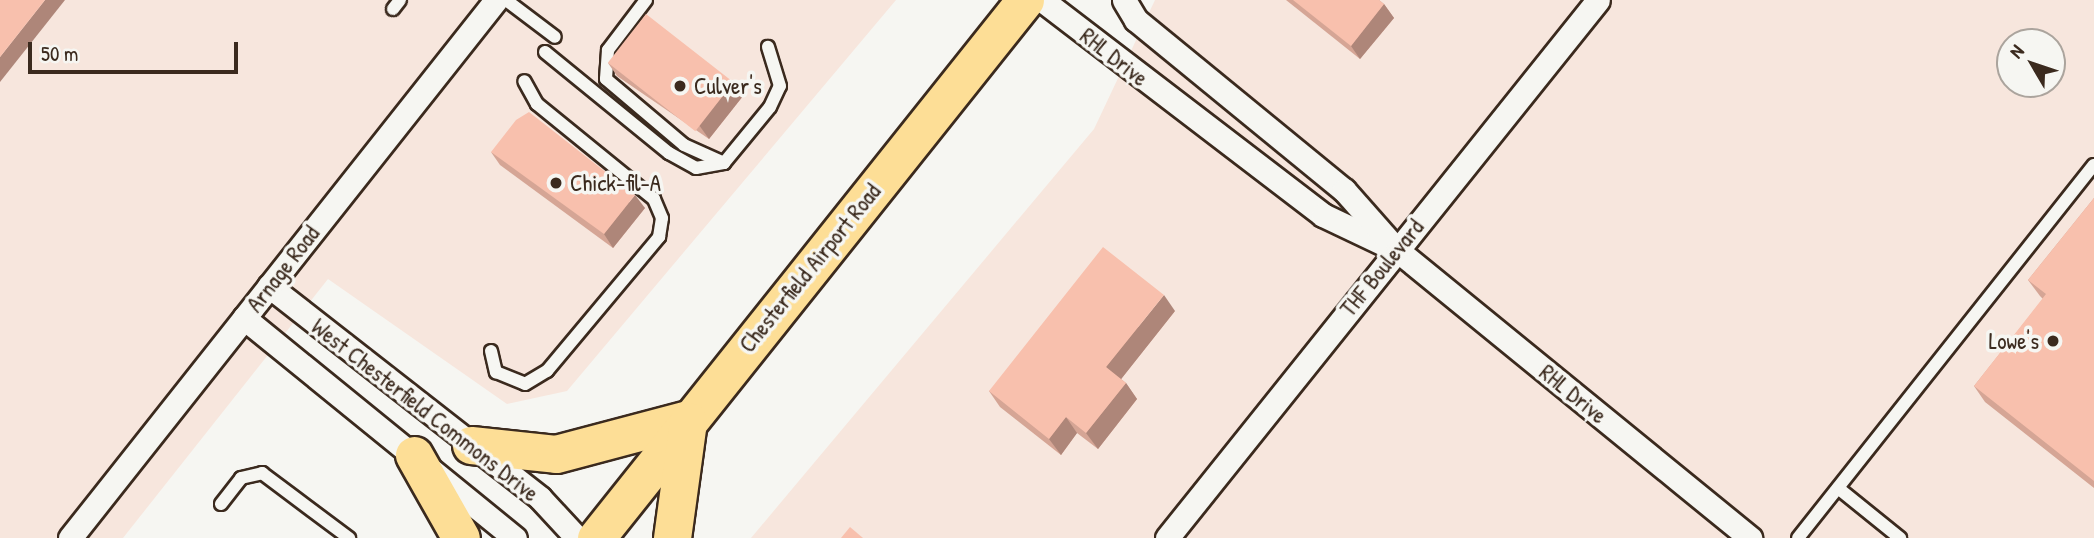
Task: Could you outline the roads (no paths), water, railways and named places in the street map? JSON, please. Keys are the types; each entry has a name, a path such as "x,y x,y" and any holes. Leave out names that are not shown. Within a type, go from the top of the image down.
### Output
{"main road":[{"name":"Chesterfield Airport Road","path":"596,538 688,419 1025,0"},
{"path":"471,445 556,454 688,419 672,538"},
{"path":"414,455 461,538"}],"street":[{"name":"Arnage Road","path":"70,538 496,0"},
{"name":"RHL Drive","path":"1042,0 1323,215 1397,250"},
{"name":"RHL Drive","path":"1124,0 1136,20 1344,190 1397,250 1750,538"},
{"name":"THF Boulevard","path":"1167,538 1598,0"},
{"name":"West Chesterfield Commons Drive","path":"269,286 540,498 577,538"},
{"name":"West Chesterfield Commons Drive","path":"244,318 515,538"}],"lane":[{"path":"506,0 555,37"},
{"path":"646,0 608,50 606,79 684,145 724,163"},
{"path":"545,52 669,153 696,168 724,163 780,86 768,47"},
{"path":"491,351 496,372 526,384 547,371 659,237 662,218 654,199 537,104 524,81"},
{"path":"1798,538 2094,165"},
{"path":"221,504 241,478 262,472 349,538"},
{"path":"1838,488 1900,538"}],"place":[{"name":"Culver's","path":"680,86"},
{"name":"Chick-fil-A","path":"556,183"},
{"name":"Lowe's","path":"2053,341"}]}
